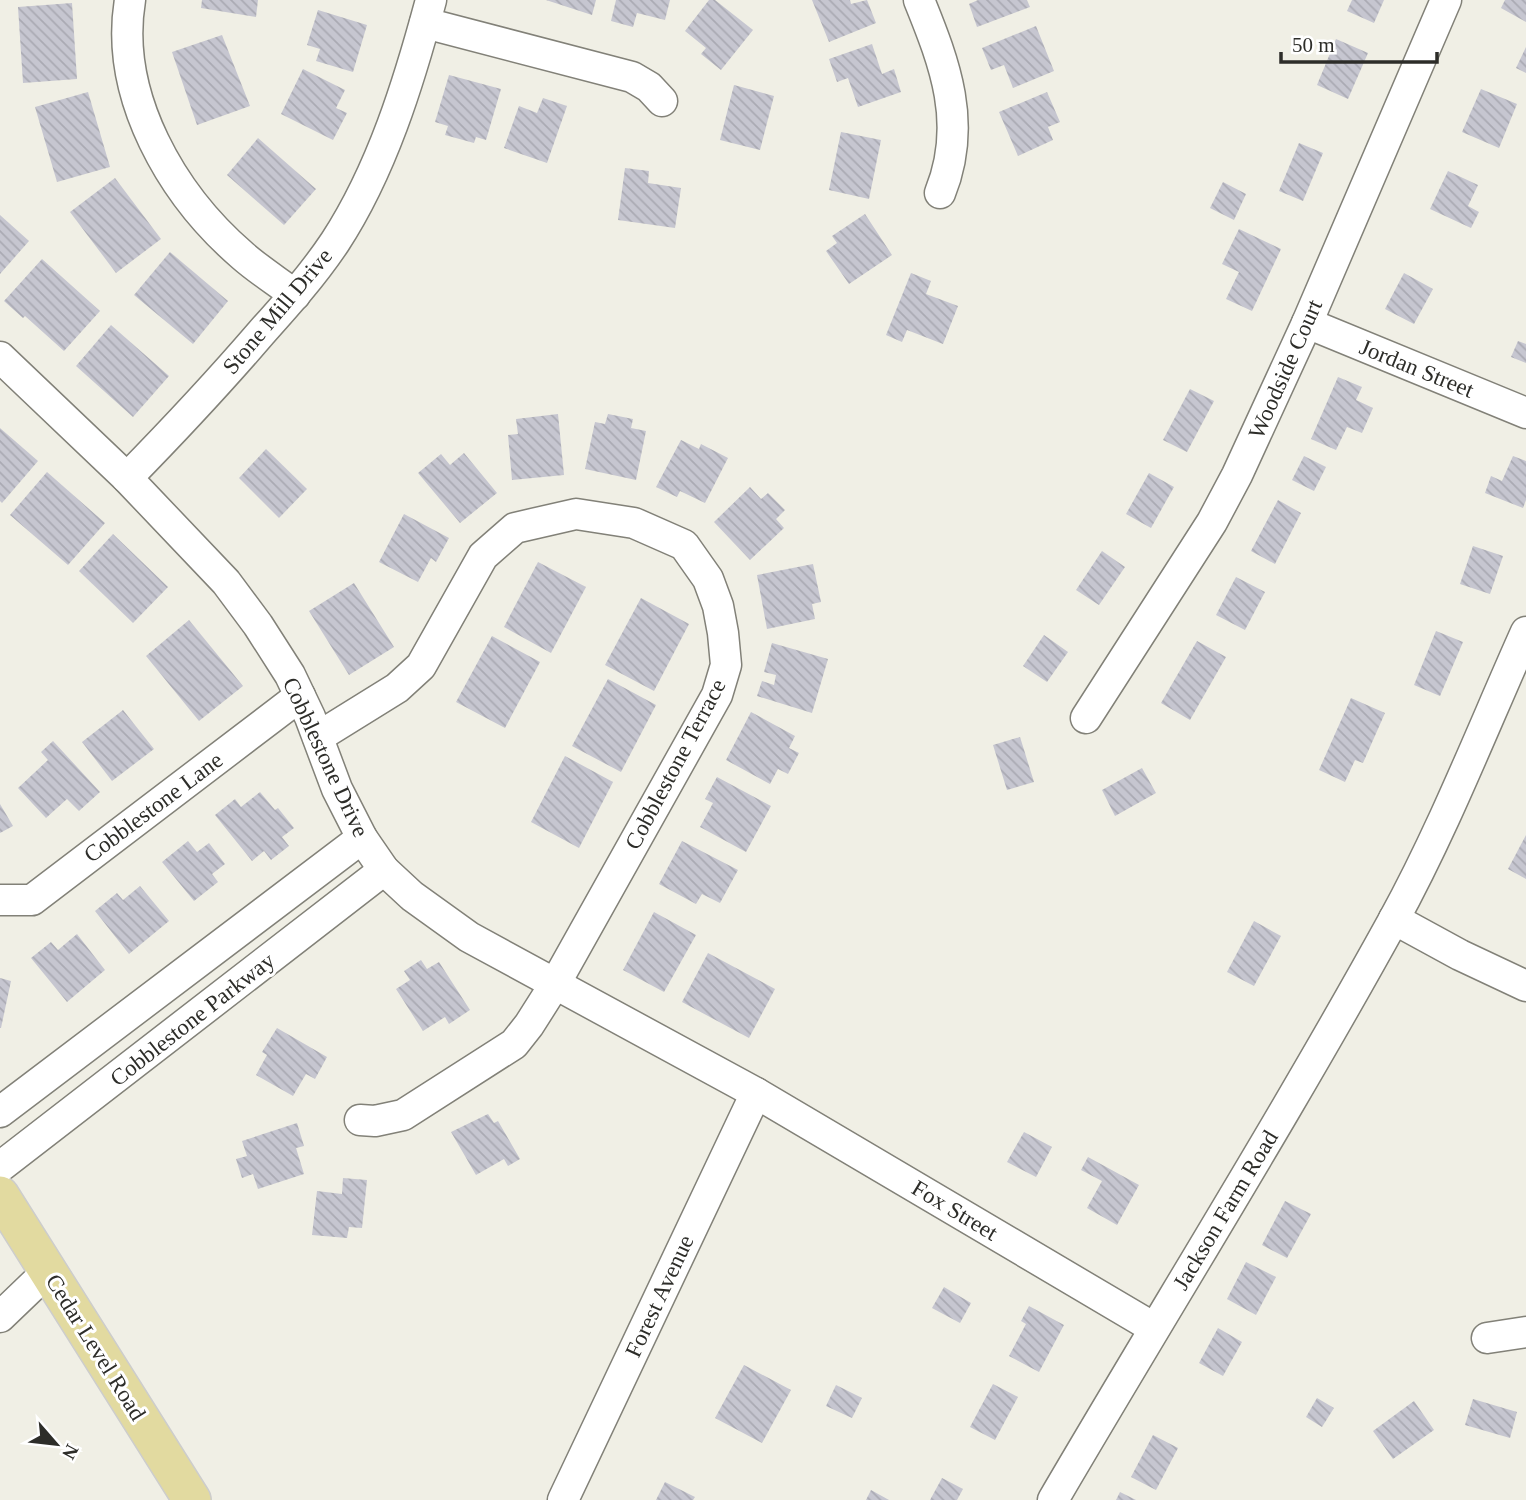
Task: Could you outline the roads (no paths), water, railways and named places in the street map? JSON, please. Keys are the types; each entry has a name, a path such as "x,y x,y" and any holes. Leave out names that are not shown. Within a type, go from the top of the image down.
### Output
{"main road":[{"name":"Cedar Level Road","path":"0,1195 192,1500"}],"street":[{"path":"130,0 127,20 128,47 135,84 159,153 205,218 242,256 295,295"},
{"path":"919,0 945,71 954,119 945,180 940,193"},
{"name":"Woodside Court","path":"1086,718 1212,522 1237,475 1307,323 1446,0"},
{"path":"428,11 632,77 649,87 662,101"},
{"name":"Stone Mill Drive","path":"127,478 214,387 295,295 336,241 359,199 386,139 410,75 428,11"},
{"name":"Jordan Street","path":"1307,323 1526,413"},
{"name":"Cobblestone Drive","path":"0,358 127,478 226,582 290,675 318,737 337,789 362,838 384,870 412,896 447,922 756,1093"},
{"name":"Cobblestone Terrace","path":"318,737 397,688 421,666 483,556 515,527 576,514 634,523 684,545 708,579 718,606 726,665 717,695 529,1026 514,1044 403,1115 375,1121 360,1119"},
{"name":"Jackson Farm Road","path":"1053,1500 1264,1146 1394,919 1430,846 1526,632"},
{"name":"Cobblestone Lane","path":"0,900 32,900 300,696"},
{"name":"Cobblestone Parkway","path":"0,1112 362,838"},
{"name":"Cobblestone Parkway","path":"0,1167 384,870"},
{"path":"1394,919 1460,955 1526,986"},
{"name":"Fox Street","path":"756,1093 1154,1328"},
{"name":"Forest Avenue","path":"563,1500 756,1093"},
{"path":"0,1317 48,1271"},
{"path":"1487,1338 1526,1332"}]}
